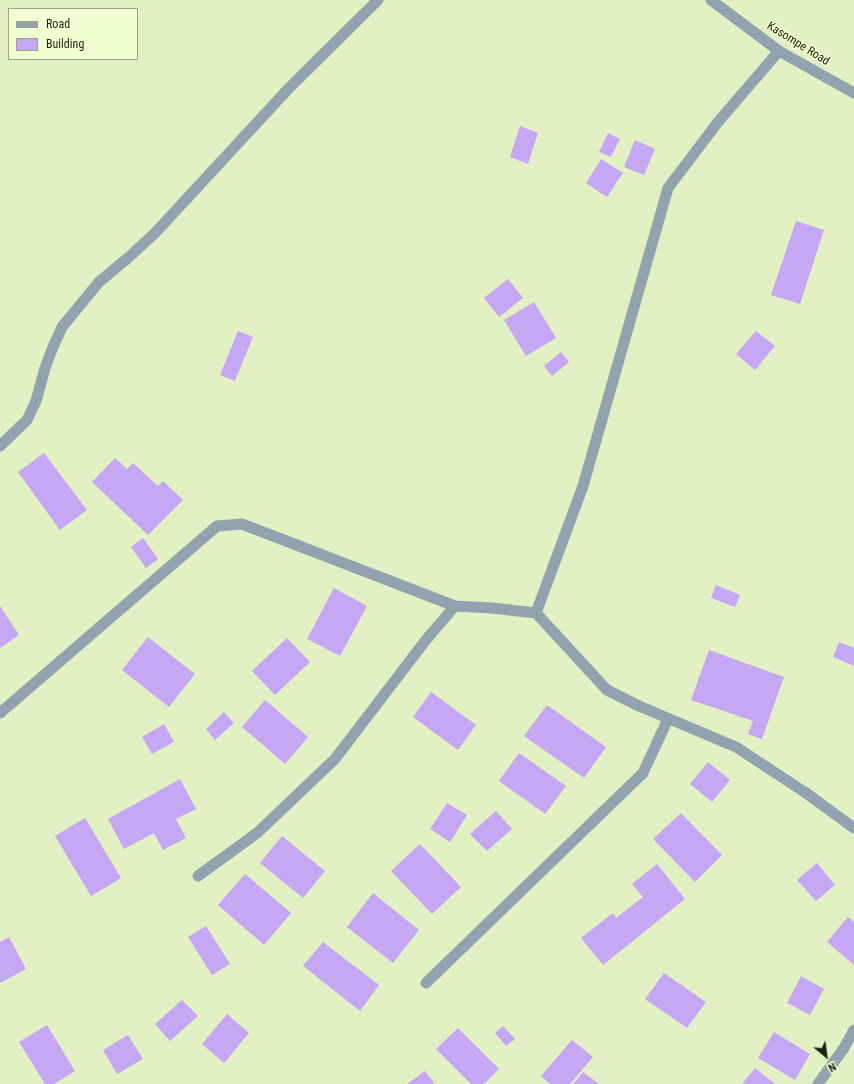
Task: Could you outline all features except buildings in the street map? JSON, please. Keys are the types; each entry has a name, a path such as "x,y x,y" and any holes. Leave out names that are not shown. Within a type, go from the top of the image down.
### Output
{"street":[{"path":"0,446 27,420 36,401 45,368 62,327 99,282 155,233 290,87 378,0"},
{"name":"Kasompe Road","path":"711,0 779,51 854,93"},
{"path":"536,613 583,486 668,188 718,122 779,51"},
{"path":"0,712 217,526 242,524 455,606 536,613 608,690 668,719 736,747 806,793 854,828"},
{"path":"198,876 257,833 335,759 424,641 455,606"},
{"path":"426,983 643,773 668,719"},
{"path":"818,1084 844,1048 854,1030"}]}
